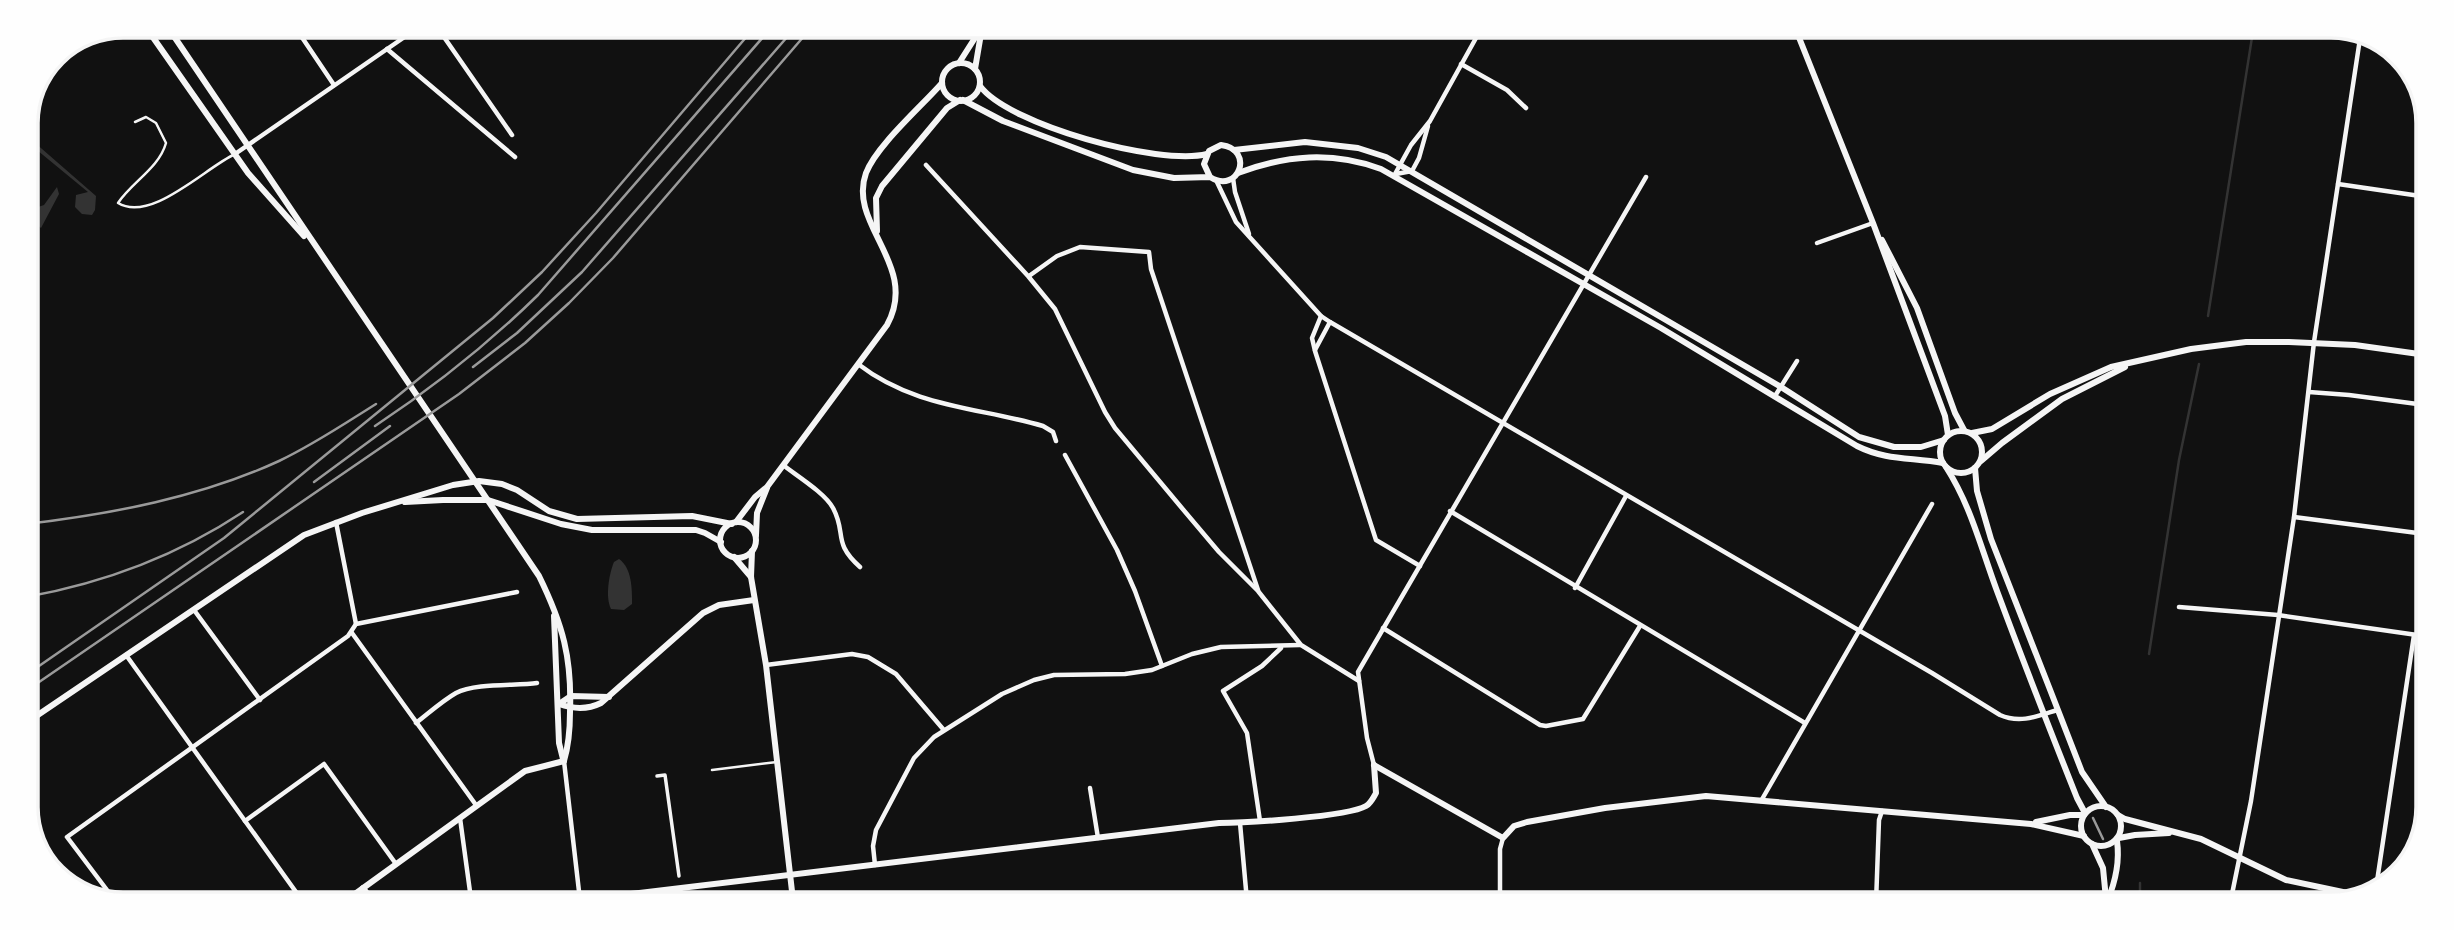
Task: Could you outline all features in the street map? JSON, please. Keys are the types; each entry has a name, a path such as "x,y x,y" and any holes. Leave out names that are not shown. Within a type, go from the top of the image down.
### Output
{"street":[{"path":"153,38 261,188 315,247"},
{"path":"175,38 527,556 547,593 567,648 571,696 569,744 564,761"},
{"path":"302,38 334,85"},
{"path":"235,154 403,38"},
{"path":"445,38 512,135"},
{"path":"751,577 725,551 721,542 723,531 734,523 767,487 887,325 896,304 897,285 893,272 864,202 864,179 867,170 879,153 943,83 947,70 959,63 975,38"},
{"path":"975,69 980,38"},
{"path":"1395,174 1411,145 1430,121 1476,38"},
{"path":"1799,38 1873,223 1945,416 1946,437 1940,451 1945,465 1967,503 2044,714 2085,814"},
{"path":"2233,892 2251,801 2294,517 2314,342 2359,44"},
{"path":"387,49 515,157"},
{"path":"877,232 878,191 947,108 974,96 979,86 980,79 975,69 959,63"},
{"path":"1461,64 1507,90 1526,108"},
{"path":"943,83 947,94 1003,121 1133,170 1174,178 1223,181 1278,160 1315,156 1353,160 1395,174 1872,453 1898,459 1922,459 1960,472 1975,468 2002,443 2062,399 2132,363"},
{"path":"979,86 994,102 1010,111 1104,145 1156,155 1188,156 1207,154 1218,146 1225,145 1234,150 1240,162 1235,192 1249,235"},
{"path":"1412,171 1419,158 1430,121"},
{"path":"1234,150 1305,142 1371,152 1400,164 1781,387 1860,437 1894,447 1921,447 1964,430"},
{"path":"1207,154 1205,168 1236,222 1321,316 1330,322 2000,715 2011,720 2057,710"},
{"path":"926,164 1055,309 1100,403 1115,428 1219,552 1258,591 1301,645 1359,681"},
{"path":"1395,174 1412,171"},
{"path":"653,892 1219,823 1345,812 1364,807 1376,793 1374,765 1367,738 1358,672 1646,177"},
{"path":"2338,184 2415,195"},
{"path":"1817,243 1873,223"},
{"path":"1873,223 1910,292 1955,413 1964,430 1978,437 1983,448 1981,461"},
{"path":"1028,276 1057,256 1080,247 1149,252 1151,269 1258,591"},
{"path":"1321,316 1312,338 1315,351 1376,540 1420,566"},
{"path":"1315,351 1330,322"},
{"path":"1972,433 1992,429 2050,394 2111,367 2211,346 2246,342 2314,342 2415,354"},
{"path":"1775,396 1797,361"},
{"path":"858,363 897,386 939,404 1043,426 1053,432 1056,441"},
{"path":"2309,392 2415,404"},
{"path":"1065,455 1117,550 1140,603 1162,666"},
{"path":"783,465 829,502 838,521 840,542 860,567"},
{"path":"1975,468 1977,491 1992,539 2057,710 2082,772 2106,807 2125,819 2201,839 2286,880 2338,891"},
{"path":"39,714 295,541 336,522 453,485 479,481 502,484 549,511 577,519 692,516 747,524 756,536"},
{"path":"767,487 757,513 751,577 766,665 792,892"},
{"path":"1575,587 1626,496"},
{"path":"400,503 488,500 581,529 696,530 721,542"},
{"path":"1760,802 1932,504"},
{"path":"1450,512 1805,723"},
{"path":"2294,517 2416,533"},
{"path":"107,890 67,837 352,633 356,624 336,522"},
{"path":"733,557 744,557 752,551"},
{"path":"356,624 517,592"},
{"path":"559,704 570,708 594,706 609,697 703,613 719,606 754,600"},
{"path":"2179,607 2278,615 2414,635 2378,877"},
{"path":"553,608 559,743 564,761 580,892"},
{"path":"194,610 260,700"},
{"path":"1383,628 1546,726 1583,719 1640,626"},
{"path":"352,633 476,806"},
{"path":"875,865 873,846 876,830 907,768 919,752 943,730 983,704 1034,680 1068,674 1135,673 1221,647 1301,645"},
{"path":"1260,821 1247,733 1223,691 1262,666 1281,647"},
{"path":"766,665 852,654 868,657 896,674 943,730"},
{"path":"126,655 296,892"},
{"path":"416,723 458,691 504,684 516,686 537,683"},
{"path":"559,704 571,696 609,697"},
{"path":"360,892 525,771 564,761"},
{"path":"245,821 324,764 396,864"},
{"path":"1374,765 1503,838"},
{"path":"657,776 665,775 679,876"},
{"path":"1090,788 1098,838"},
{"path":"1500,892 1500,849 1503,838 1514,826 1605,808 1706,796 2031,824 2084,835"},
{"path":"2031,824 2085,814 2097,807 2106,807"},
{"path":"1876,892 1879,820 1882,811"},
{"path":"2085,814 2081,822 2084,835 2103,868 2106,892"},
{"path":"2111,892 2122,825 2118,815"},
{"path":"460,817 470,892"},
{"path":"1240,823 1246,892"},
{"path":"2092,845 2105,846 2135,835 2173,833"},
{"path":"363,888 366,892"}],"lane":[{"path":"135,122 146,117 156,123 166,142 159,159 125,193 118,204 125,208 137,209 170,196 235,154"},
{"path":"712,770 776,762"}],"shaded area":[{"path":"38,145 96,196 92,215 82,214 75,207 76,195 88,192 38,151"},
{"path":"57,187 59,194 41,228 38,226 38,207 44,205"},
{"path":"619,559 627,568 631,586 632,604 624,610 611,609 608,598 614,562"}],"waterway":[{"path":"2208,316 2252,38"},
{"path":"2149,654 2179,460 2199,364"},
{"path":"2140,883 2140,892"}],"railway":[{"path":"39,666 224,538 493,318 542,272 596,213 745,38"},
{"path":"375,426 460,364 538,295 762,38"},
{"path":"473,367 517,333 582,272 786,38"},
{"path":"39,682 459,394 525,343 613,258 802,38"},
{"path":"39,522 123,509 219,485 292,455 376,404"},
{"path":"314,482 390,426"},
{"path":"39,594 84,584 139,565 193,541 243,512"},
{"path":"2093,818 2103,839"}]}
